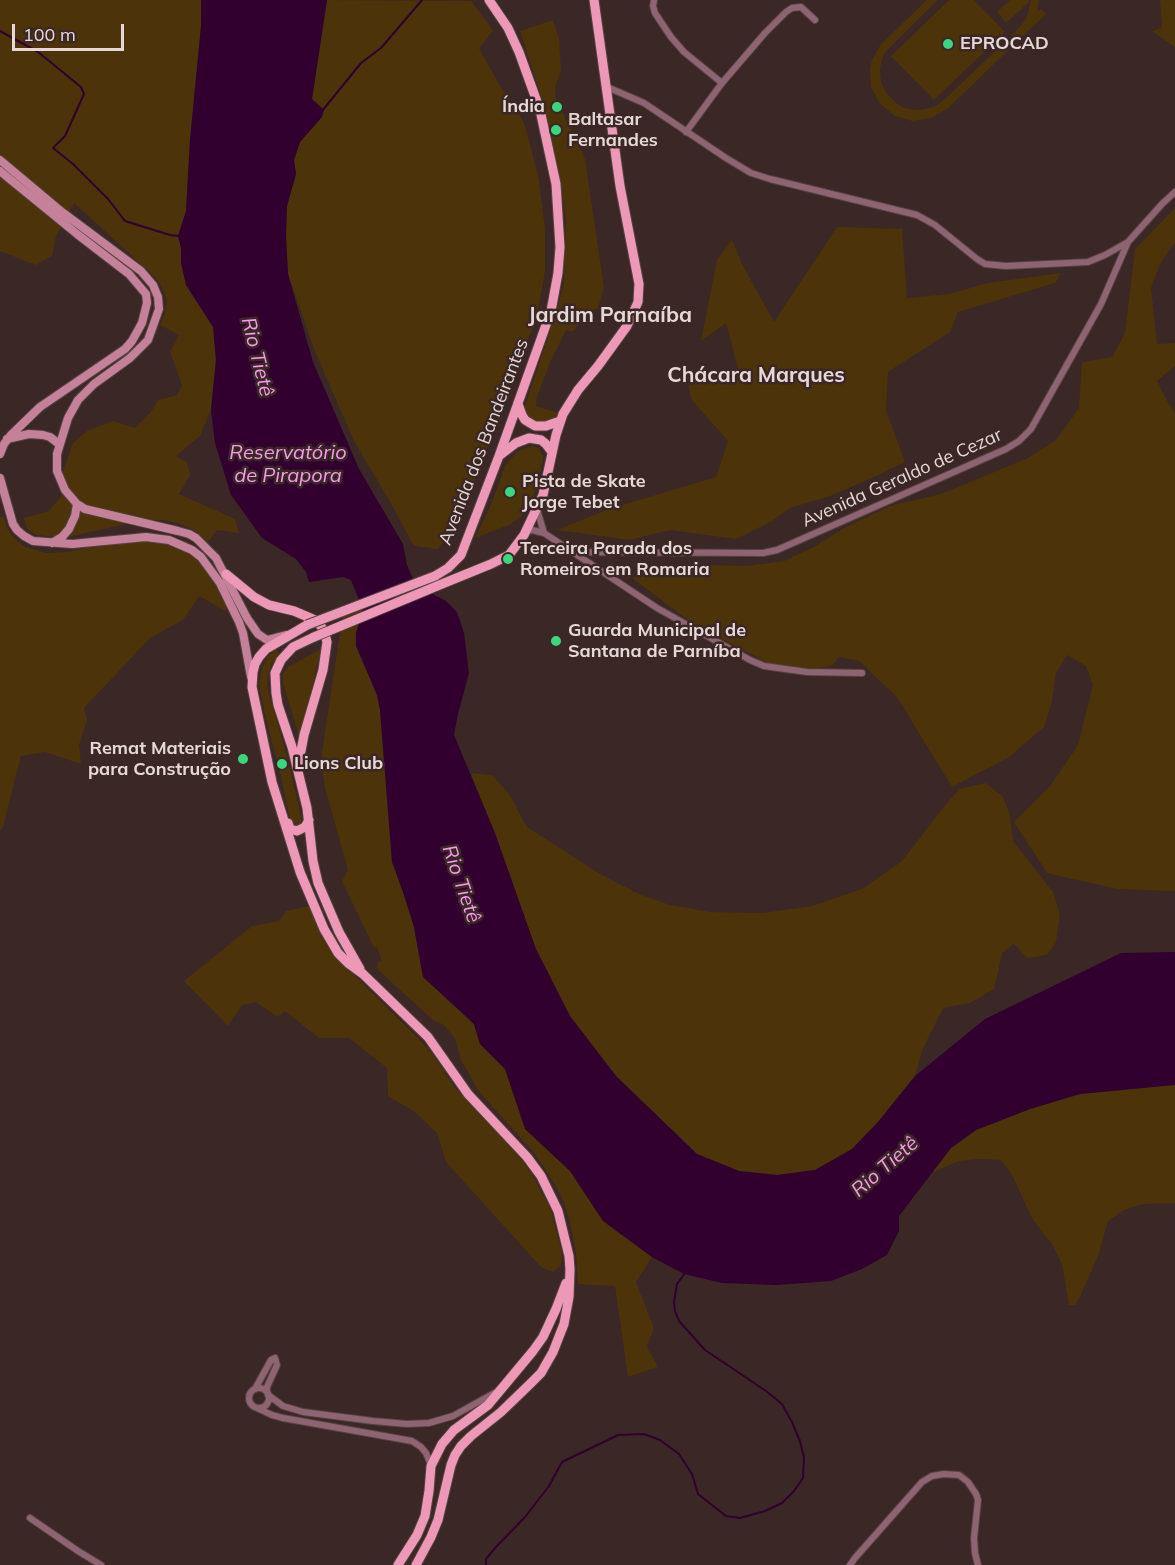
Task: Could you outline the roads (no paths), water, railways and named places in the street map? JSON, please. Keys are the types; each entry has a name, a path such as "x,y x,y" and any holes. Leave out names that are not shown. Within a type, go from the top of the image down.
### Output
{"main road":[{"name":"Avenida dos Bandeirantes","path":"252,687 255,664 266,649 307,625 435,576 448,568 461,555 518,404 554,298 560,247 556,184 540,110 519,52 502,18 489,0"},
{"path":"363,974 339,932 318,883 309,820 298,769 278,705 275,673 281,660 293,647 314,636 509,555 524,535 543,495 560,422 578,390 627,326 633,314 639,284 620,186 594,0"},
{"path":"0,160 62,212 141,271 153,285 159,302 148,340 130,358 94,384 78,400 68,418 57,454 57,471 65,490 77,504 85,509 189,534 196,538 210,550 226,574 242,610 258,634 267,640 292,633"},
{"path":"0,171 129,274 146,294 147,303 142,323 125,349 40,407 7,439 0,454"},
{"path":"518,404 525,420 535,426 560,422"},
{"path":"7,439 43,435 59,444"},
{"path":"499,456 516,443 529,438 541,440 552,452"},
{"path":"0,478 16,530 33,541 72,544 146,537 169,540 192,550 208,566 220,582 243,633 272,782 300,872 324,929 338,953 428,1037 468,1094 527,1157 542,1176 561,1218 570,1269 569,1297 559,1339 541,1373 501,1412 471,1436 455,1455 448,1474 438,1520 416,1565"},
{"path":"52,543 69,530 77,504"},
{"path":"226,574 254,597 269,605 294,611 315,620 325,634 327,642 322,670 304,735 298,769"},
{"path":"272,782 276,786 290,829 297,831 305,827 309,820"},
{"path":"398,1565 417,1534 424,1516 431,1466 447,1437 462,1423 488,1405 533,1351 543,1337 556,1309 570,1269"}],"street":[{"path":"654,0 653,6 659,21 677,45 691,59 723,83"},
{"path":"686,132 723,83 786,12 792,8 801,7 815,20"},
{"path":"607,87 644,103 751,173 910,213 935,225 985,264 1006,266 1088,262 1128,242"},
{"name":"Avenida Geraldo de Cezar","path":"574,552 770,552 1006,449 1019,441 1031,429 1101,304 1128,242 1175,192"},
{"path":"537,509 544,533"},
{"path":"524,535 532,530 544,533 657,608 764,666 799,671 862,673"},
{"path":"257,1407 262,1407 267,1403 267,1387 277,1365 275,1358 271,1360 255,1389 250,1393 251,1404 264,1412 283,1418 412,1441 426,1453 431,1466"},
{"path":"255,1389 262,1389 283,1406 303,1412 407,1424 429,1423 453,1416 501,1389"},
{"path":"850,1565 922,1482 932,1476 944,1474 959,1475 968,1482 976,1494 978,1500 974,1538 978,1565"},
{"path":"30,1518 101,1565"}],"water":[{"name":"Reservatório de Pirapora","path":"201,0 327,0 312,99 324,110 322,117 300,142 294,160 296,174 287,206 288,274 313,362 359,469 403,544 407,565 418,590 429,592 446,601 457,612 464,633 469,673 454,735 495,833 536,949 570,1016 616,1076 697,1154 739,1171 777,1175 815,1170 852,1149 878,1122 915,1076 985,1019 1121,953 1175,952 1175,1085 1080,1094 1030,1109 976,1130 951,1148 899,1216 899,1231 887,1255 862,1269 831,1281 776,1285 722,1283 684,1274 652,1257 603,1221 570,1171 525,1129 505,1069 480,1044 474,1024 423,977 414,927 392,862 380,710 377,695 356,646 356,633 363,610 351,580 343,577 309,582 306,572 296,559 262,538 231,495 215,443 211,410 216,360 213,327 186,285 178,236 186,211 201,26"}],"waterway":[{"path":"322,111 361,63 381,48 422,0"},
{"path":"0,31 38,52 81,87 84,94 65,136 53,148 73,164 108,199 125,221 178,236"},
{"path":"486,1565 486,1559 525,1517 549,1486 562,1462 618,1435 644,1434 660,1440 679,1454 692,1474 698,1494 726,1516 740,1518 765,1511 782,1503 803,1478 804,1458 800,1441 782,1404 705,1350 679,1321 674,1302 677,1284 685,1273"}],"place":[{"name":"EPROCAD","path":"948,44"},
{"name":"Índia","path":"557,107"},
{"name":"Baltasar Fernandes","path":"556,130"},
{"name":"Pista de Skate Jorge Tebet","path":"510,492"},
{"name":"Terceira Parada dos Romeiros em Romaria","path":"508,559"},
{"name":"Guarda Municipal de Santana de Parníba","path":"556,641"},
{"name":"Remat Materiais para Construção","path":"243,759"},
{"name":"Lions Club","path":"282,764"}],"district":[{"name":"Jardim Parnaíba","path":"610,316"},
{"name":"Chácara Marques","path":"756,376"}],"water label":[{"name":"Rio Tietê","path":"257,357"},
{"name":"Rio Tietê","path":"461,884"},
{"name":"Rio Tietê","path":"885,1167"}]}
